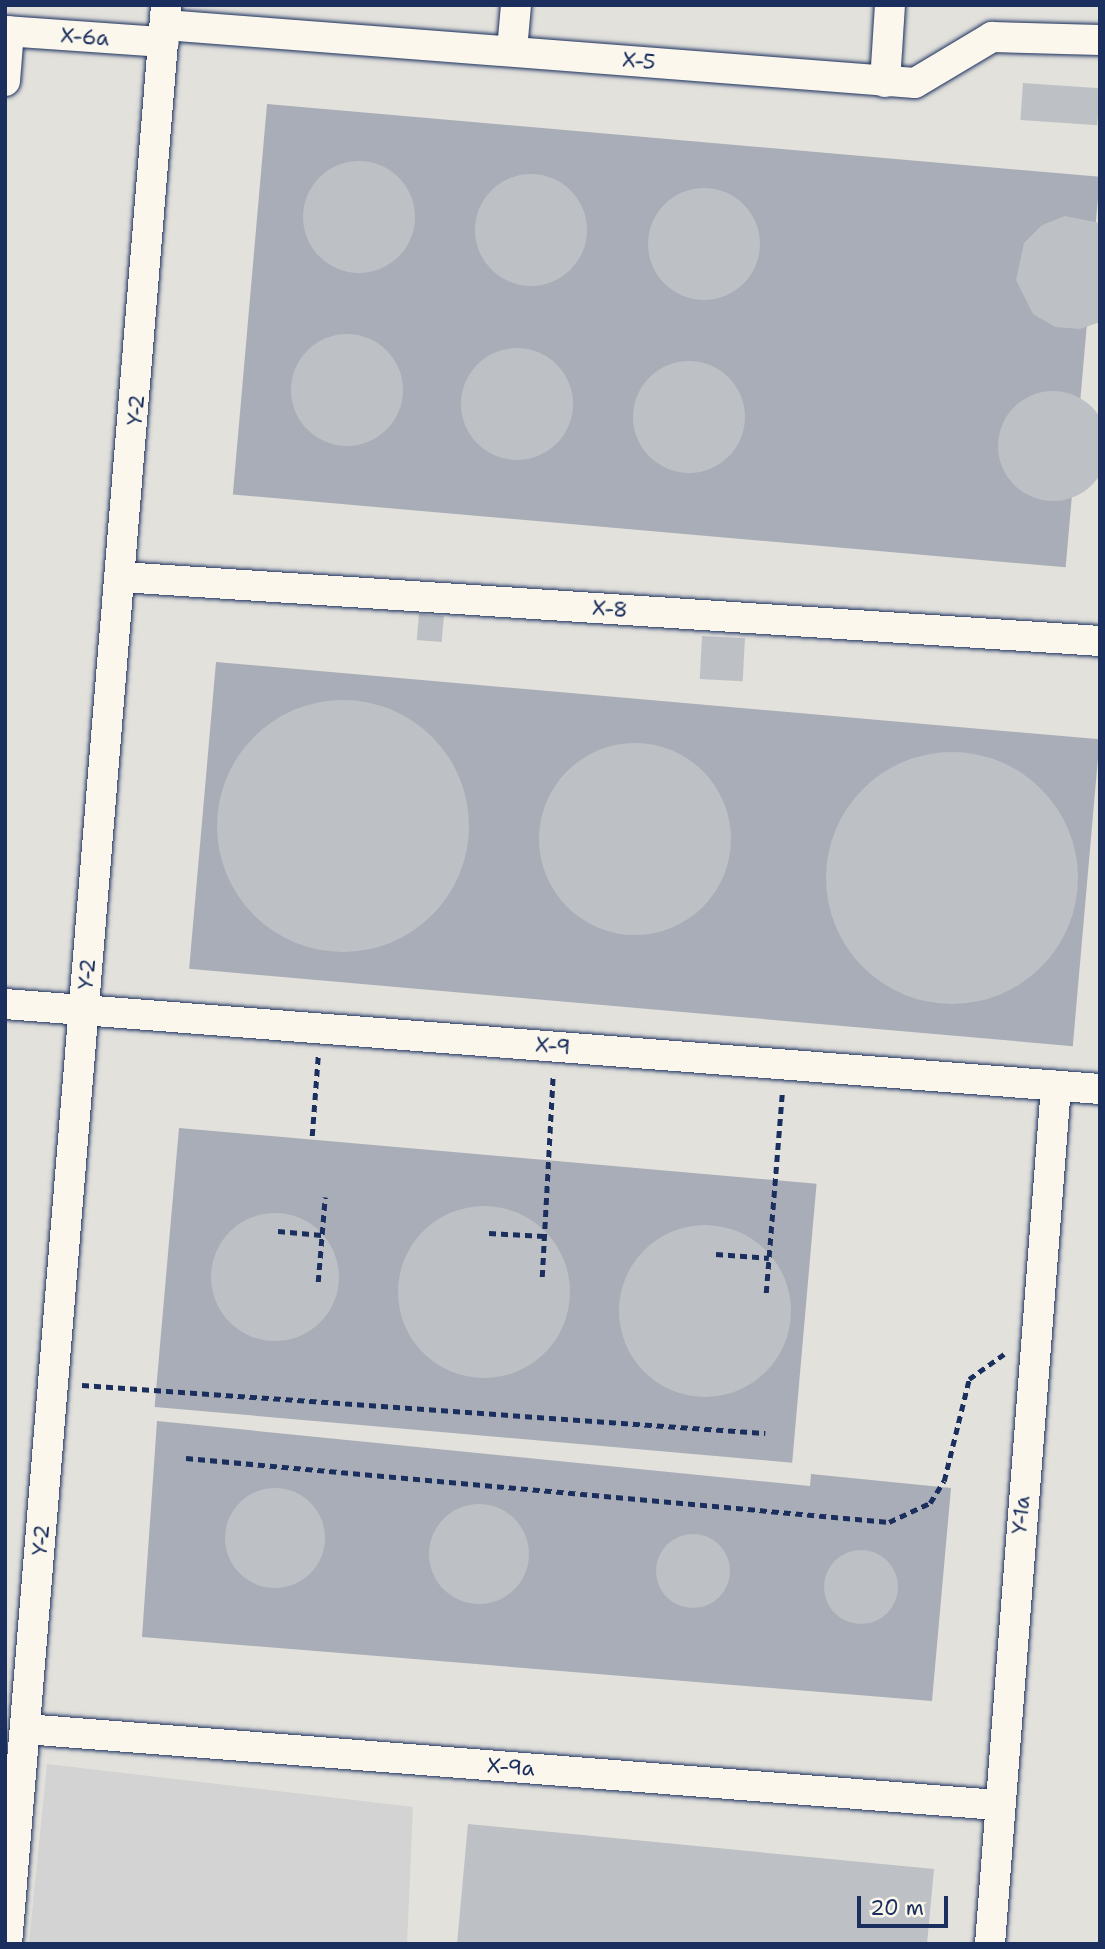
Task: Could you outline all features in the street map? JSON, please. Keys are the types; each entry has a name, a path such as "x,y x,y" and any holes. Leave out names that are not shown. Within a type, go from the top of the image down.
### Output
{"street":[{"path":"512,50 516,5"},
{"path":"885,82 890,5"},
{"name":"X-5","path":"165,24 915,83 992,37 1100,40"},
{"name":"X-6a","path":"7,31 165,24"},
{"name":"Y-2","path":"7,1944 10,1864 25,1729 165,24"},
{"path":"5,81 7,31"},
{"name":"X-8","path":"121,577 1100,641"},
{"name":"X-9","path":"5,1004 1100,1089"},
{"name":"Y-1a","path":"990,1944 997,1805 1056,1086"},
{"name":"X-9a","path":"25,1729 997,1805"}],"path":[{"path":"312,1136 320,1027"},
{"path":"542,1278 554,1046"},
{"path":"766,1293 785,1066"},
{"path":"318,1282 325,1197"},
{"path":"278,1231 322,1235"},
{"path":"489,1233 544,1236"},
{"path":"716,1254 769,1258"},
{"path":"186,1458 889,1522 930,1503 944,1481 969,1379 1010,1350 1035,1343"},
{"path":"54,1381 765,1433"}],"shaded area":[{"path":"5,5 1100,5 1100,1944 5,1944"},
{"path":"267,104 1100,177 1066,567 233,495"},
{"path":"216,662 1100,739 1073,1046 189,969"},
{"path":"179,1128 817,1184 792,1463 155,1407"},
{"path":"157,1421 810,1486 811,1474 951,1488 932,1701 142,1637"},
{"path":"47,1764 413,1807 407,1944 29,1944"}],"building":[{"path":"1023,83 1100,88 1097,125 1020,120"},
{"path":"359,161 380,165 399,177 411,196 415,217 411,238 399,257 380,269 359,273 338,269 319,257 307,238 303,217 307,196 319,177 338,165"},
{"path":"531,174 552,178 571,190 583,209 587,230 583,251 571,270 552,282 531,286 510,282 491,270 479,251 475,230 479,209 491,190 510,178"},
{"path":"704,188 725,192 744,204 756,223 760,244 756,265 744,284 725,296 704,300 683,296 664,284 652,265 648,244 652,223 664,204 683,192"},
{"path":"1065,216 1100,223 1100,322 1080,329 1055,327 1033,314 1016,280 1024,243 1042,225"},
{"path":"347,334 368,338 387,350 399,369 403,390 399,411 387,430 368,442 347,446 326,442 307,430 295,411 291,390 295,369 307,350 326,338"},
{"path":"517,348 538,352 557,364 569,383 573,404 569,425 557,444 538,456 517,460 496,456 477,444 465,425 461,404 465,383 477,364 496,352"},
{"path":"689,361 710,365 729,377 741,396 745,417 741,438 729,457 710,469 689,473 668,469 649,457 637,438 633,417 637,396 649,377 668,365"},
{"path":"1053,391 1074,395 1092,407 1104,425 1108,446 1104,467 1092,485 1074,497 1053,501 1032,497 1014,485 1002,467 998,446 1002,425 1014,407 1032,395"},
{"path":"419,614 444,616 442,642 417,640"},
{"path":"702,636 745,638 743,681 700,679"},
{"path":"331,700 355,700 380,705 403,715 423,728 441,746 464,789 469,826 467,851 460,874 441,906 423,924 380,947 355,952 331,952 306,947 283,937 263,924 245,906 222,863 217,838 217,814 222,789 232,766 245,746 263,728 306,705"},
{"path":"635,743 672,750 703,771 724,802 731,839 724,876 703,907 672,928 635,935 598,928 567,907 546,876 539,839 546,802 567,771 598,750"},
{"path":"940,752 964,752 989,757 1012,767 1032,780 1050,798 1073,841 1078,878 1076,903 1069,926 1050,958 1032,976 989,999 964,1004 940,1004 915,999 892,989 872,976 854,958 831,915 826,890 826,866 831,841 841,818 854,798 872,780 915,757"},
{"path":"484,1206 517,1212 545,1231 564,1259 570,1292 564,1325 545,1353 517,1372 484,1378 451,1372 423,1353 404,1325 398,1292 404,1259 423,1231 451,1212"},
{"path":"275,1213 299,1218 320,1232 334,1253 339,1277 334,1301 320,1322 299,1336 275,1341 251,1336 230,1322 216,1301 211,1277 216,1253 230,1232 251,1218"},
{"path":"705,1225 738,1231 766,1250 785,1278 791,1311 785,1344 766,1372 738,1391 705,1397 672,1391 644,1372 625,1344 619,1311 625,1278 644,1250 672,1231"},
{"path":"275,1488 303,1496 317,1510 325,1538 317,1566 303,1580 275,1588 247,1580 233,1566 225,1538 233,1510 247,1496"},
{"path":"479,1504 507,1512 521,1526 529,1554 521,1582 507,1596 479,1604 451,1596 437,1582 429,1554 437,1526 451,1512"},
{"path":"700,1534 720,1544 728,1557 728,1585 720,1598 707,1606 686,1608 666,1598 658,1585 656,1564 666,1544 679,1536"},
{"path":"868,1550 888,1560 896,1573 896,1601 888,1614 875,1622 854,1624 834,1614 826,1601 824,1580 834,1560 847,1552"},
{"path":"468,1824 934,1869 927,1944 457,1944"}]}
